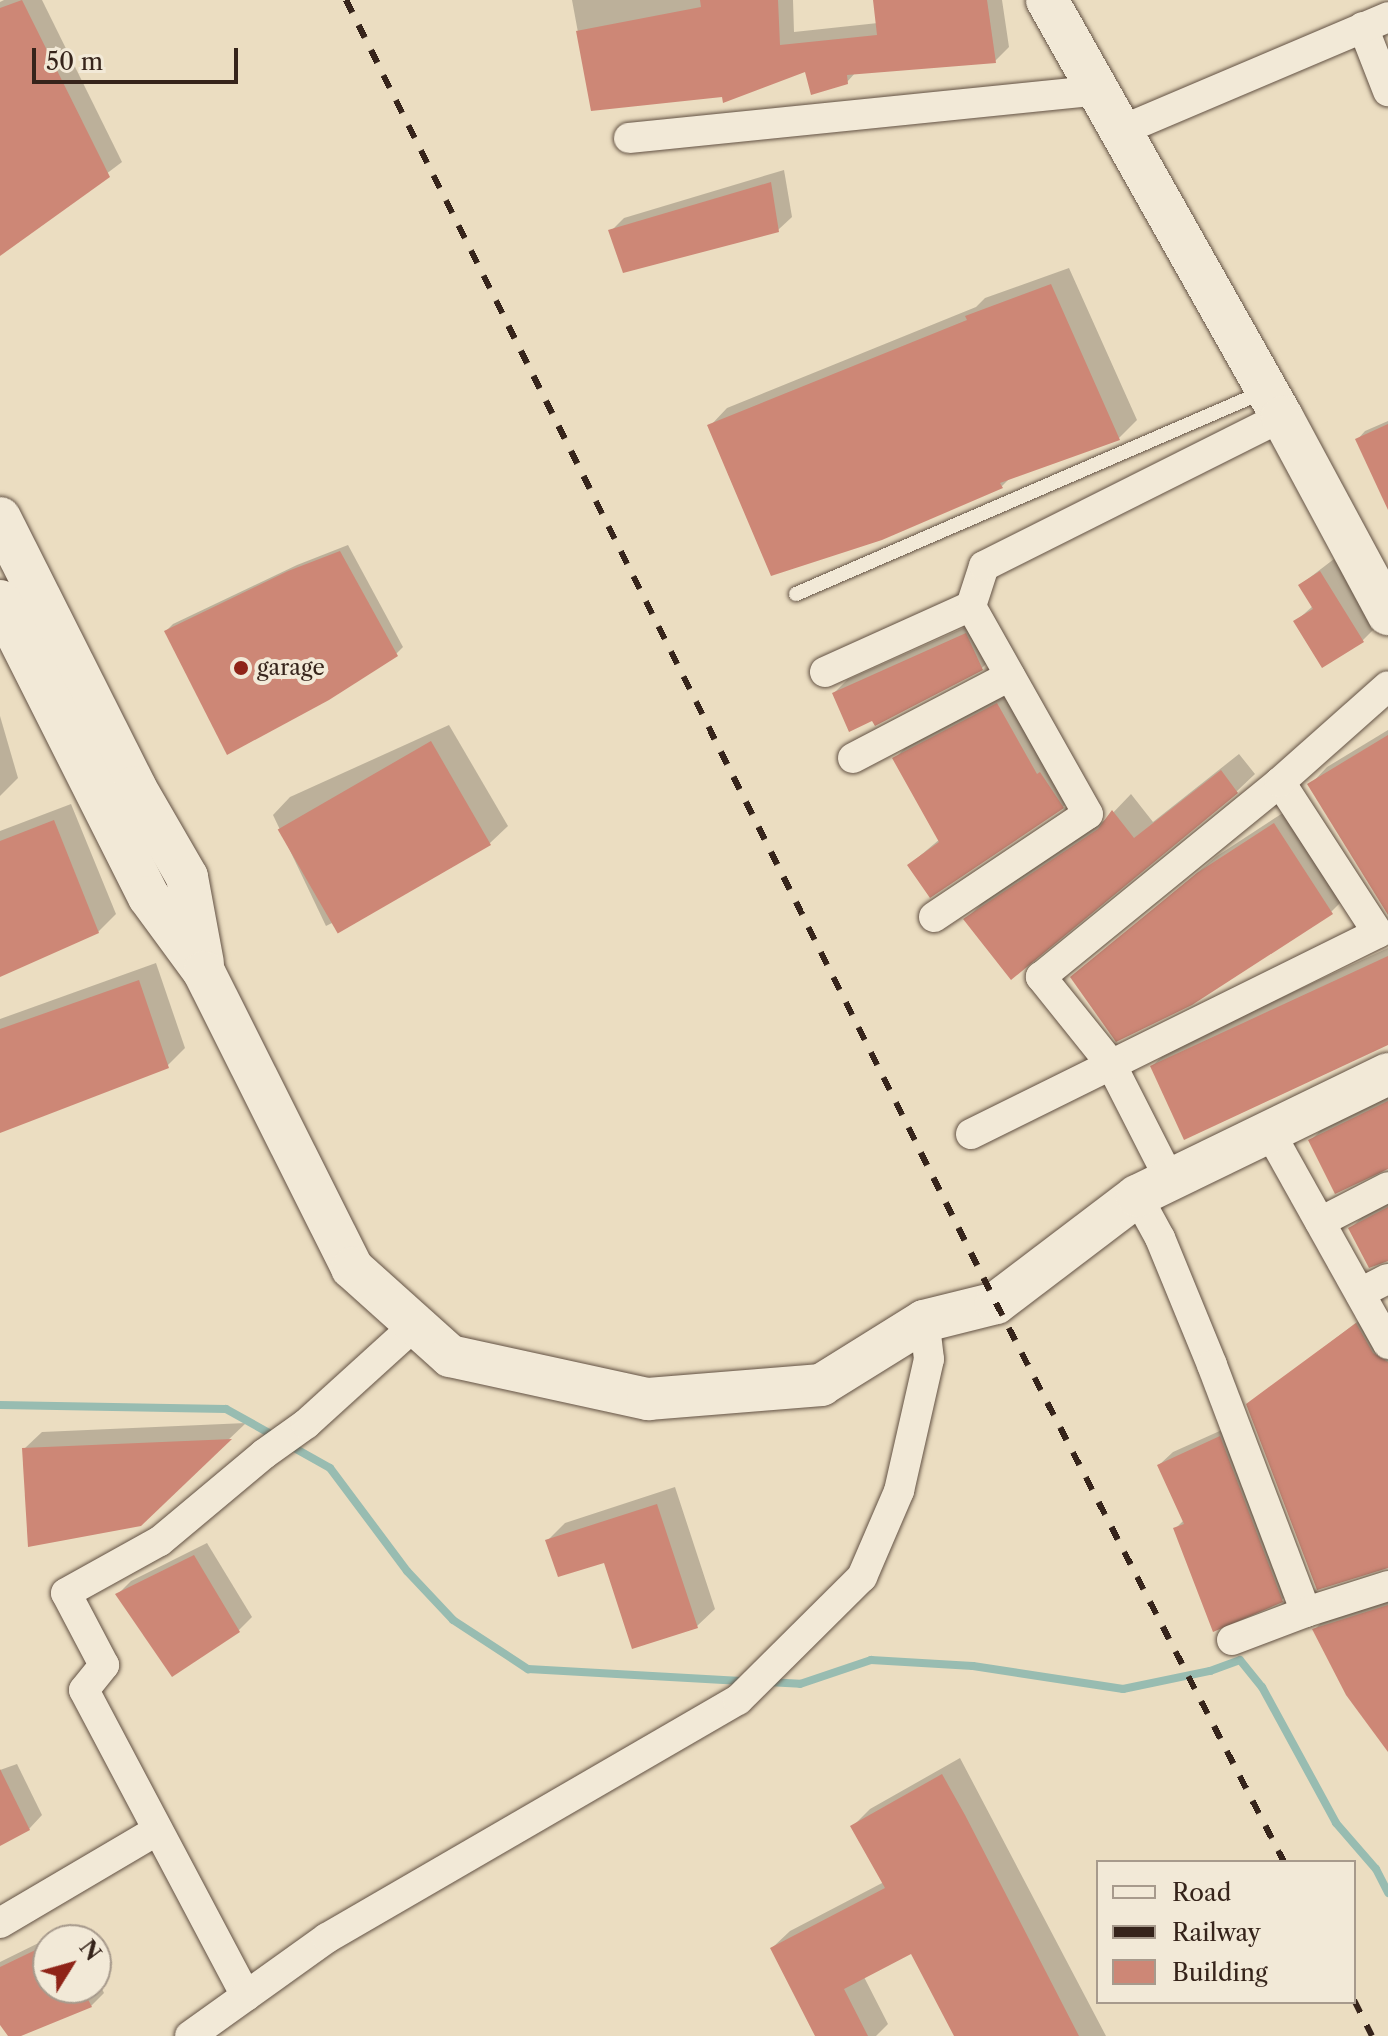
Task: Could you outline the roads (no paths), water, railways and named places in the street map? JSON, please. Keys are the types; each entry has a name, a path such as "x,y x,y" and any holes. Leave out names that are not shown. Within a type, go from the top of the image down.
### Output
{"street":[{"path":"1047,0 1275,404 1388,614"},
{"path":"1120,131 1376,22 1388,91"},
{"path":"629,138 1098,90"},
{"path":"934,917 1088,814 971,606 984,566 1275,404"},
{"path":"0,518 12,570 187,877 204,972"},
{"path":"0,601 149,897 204,972 352,1268 450,1356 648,1399 821,1385 924,1321 996,1303 1154,1188 1388,1074"},
{"path":"825,672 971,606"},
{"path":"853,758 1010,676"},
{"path":"1306,1612 1160,1238 1154,1188 1111,1064 1041,977 1280,782 1388,686"},
{"path":"971,1134 1378,933 1280,782"},
{"path":"1269,1131 1388,1344"},
{"path":"1320,1222 1388,1187"},
{"path":"1360,1293 1388,1279"},
{"path":"190,2036 327,1938 738,1700 862,1577 899,1491 929,1359 924,1321"},
{"path":"246,1996 84,1690 104,1665 66,1593 160,1541 264,1454 306,1424 415,1325"},
{"path":"1232,1640 1388,1586"},
{"path":"0,1923 158,1830"}],"lane":[{"path":"796,594 1275,404"}],"waterway":[{"path":"0,1405 226,1409 278,1438"},
{"path":"289,1445 330,1468 407,1571 453,1620 528,1669 746,1681"},
{"path":"767,1682 800,1684 871,1660 973,1666 1123,1689 1210,1671 1240,1660 1262,1687 1336,1823 1376,1869 1388,1893"}],"railway":[{"path":"346,0 996,1303 1283,1860"},
{"path":"1356,2004 1372,2036"}],"place":[{"name":"garage","path":"241,668"}]}
